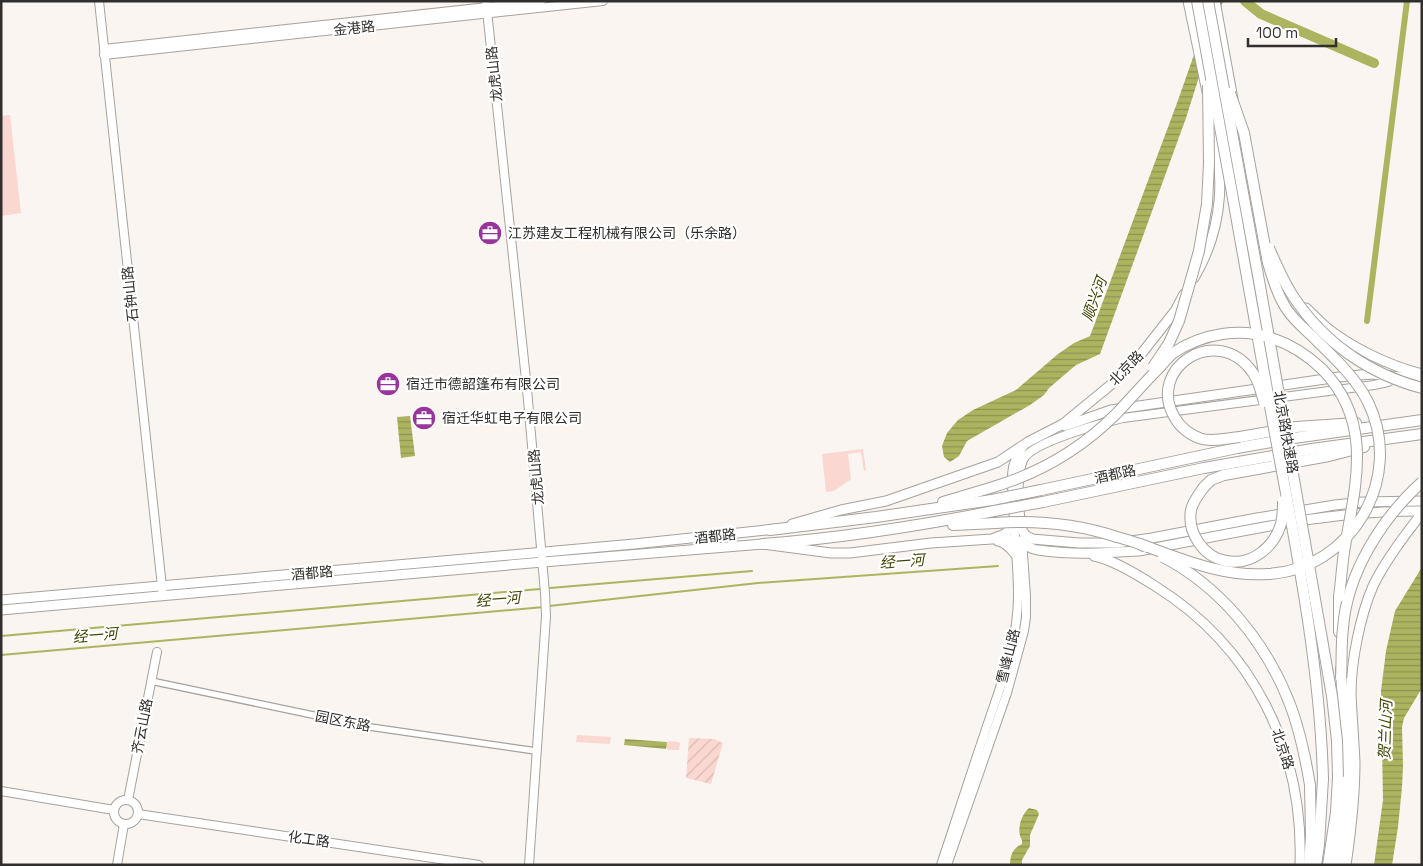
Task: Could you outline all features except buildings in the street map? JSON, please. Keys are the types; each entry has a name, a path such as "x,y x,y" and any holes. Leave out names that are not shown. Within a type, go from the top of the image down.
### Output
{"highway":[{"name":"北京路快速路","path":"1196,1 1282,470 1313,652 1322,735 1324,779 1316,865"},
{"name":"北京路快速路","path":"1208,1 1332,696 1342,780 1328,865"},
{"path":"1140,386 1169,343 1179,321 1199,251 1207,204 1209,163 1208,86 1200,21"},
{"path":"890,530 1018,521 1047,522 1104,533 1202,566 1247,575 1283,572 1305,565 1337,546 1355,529 1372,498 1378,478 1380,459 1379,434 1368,402 1356,382 1288,312 1280,297 1268,263 1244,132 1218,59"},
{"path":"1259,218 1281,276 1302,309 1324,334 1350,356 1372,369 1402,383 1422,388"},
{"path":"898,514 990,488 1026,475 1065,455 1099,430 1173,354 1193,342 1209,336 1227,333 1264,335 1281,341 1312,360 1338,388 1348,408 1353,421 1358,453 1358,469 1344,552 1339,597 1341,678 1346,735 1342,780 1344,814 1336,865"},
{"path":"1275,435 1258,384 1253,373 1244,362 1219,350 1210,350 1199,352 1189,357 1179,366 1168,388 1170,407 1178,424 1200,438 1213,440 1240,437 1296,427 1365,422 1422,415"},
{"name":"酒都路","path":"770,530 992,500 1246,446 1422,420"},
{"name":"酒都路","path":"763,544 890,530 994,512 1204,468 1312,449 1422,434"},
{"path":"1282,470 1283,510 1281,523 1269,545 1260,554 1247,560 1236,562 1225,561 1204,550 1192,530 1191,508 1195,498 1211,480 1242,471 1329,456 1367,446 1422,440"},
{"path":"1341,678 1343,627 1348,597 1354,582 1366,553 1384,523 1422,482"},
{"path":"1140,544 1168,559 1200,581 1226,605 1260,646 1276,673 1293,712 1310,785 1311,836 1309,865"}],"main road":[{"name":"北京路","path":"770,530 841,510 886,500 998,462 1028,442 1063,424 1106,389 1142,353 1175,311 1203,263 1217,217 1220,168 1218,144 1188,1"},
{"path":"1215,1 1259,228 1271,261 1294,296 1327,328 1374,356 1422,374"},
{"path":"1047,433 1110,410 1339,377 1370,374 1422,378"},
{"path":"763,544 832,553 850,553 982,540 1000,537 1017,527 1025,536 1032,539 1079,544 1117,542 1152,538 1335,505 1363,502 1422,501"},
{"path":"982,540 1019,542 1037,550 1095,554 1139,551 1320,517 1379,512 1422,512"},
{"path":"1346,865 1354,795 1355,761 1351,692 1357,643 1364,612 1374,586 1398,544 1422,512"},
{"name":"酒都路","path":"1,600 634,544 770,530"},
{"path":"982,540 1002,542 1020,555"},
{"name":"酒都路","path":"1,610 763,544"},
{"name":"北京路","path":"1077,553 1108,560 1168,594 1205,624 1238,662 1256,688 1271,715 1283,746 1292,776 1298,810 1301,844 1300,865"}],"street":[{"name":"石钟山路","path":"98,1 163,596"},
{"name":"金港路","path":"104,52 541,1"},
{"name":"金港路","path":"486,7 603,1"},
{"name":"龙虎山路","path":"486,7 524,360 545,593 546,616 529,865"},
{"path":"1017,527 1021,468 1024,459 1032,450 1083,429 1123,418 1388,382 1397,376 1397,366"},
{"name":"雪峰山路","path":"947,865 1007,693 1022,638 1026,610 1012,479 1019,451 1028,442"},
{"path":"998,462 1016,458 1021,468"},
{"name":"雪峰山路","path":"941,865 1011,653 1018,614 1020,555"},
{"name":"齐云山路","path":"128,800 157,652"},
{"name":"园区东路","path":"151,681 370,727 536,750"},
{"path":"1,790 114,810"},
{"path":"128,800 137,806 138,814 134,822 124,824 116,818 114,810 119,802 128,800"},
{"name":"化工路","path":"138,814 479,865"},
{"path":"117,865 124,824"}],"shaded area":[{"path":"10,115 21,213 1,216 1,116"},
{"path":"863,449 866,470 864,471 861,452 848,454 851,479 834,491 826,492 822,454"},
{"path":"577,735 611,737 610,744 576,742"},
{"path":"689,738 714,739 723,743 711,784 686,778"},
{"path":"669,741 680,743 679,750 668,750 666,744"}],"water":[{"path":"1213,1 1223,1 1186,118 1100,354 1076,365 1049,388 1044,395 1030,405 967,441 959,456 950,462 944,457 942,446 947,433 958,420 973,410 1016,390 1058,354 1074,343 1090,336"},
{"path":"410,416 415,456 401,458 397,417"},
{"name":"贺兰山河","path":"1422,567 1422,688 1404,718 1402,727 1402,787 1392,865 1374,865 1383,800 1381,691 1386,651 1395,611"},
{"path":"625,739 667,742 666,749 624,745"},
{"path":"1029,808 1037,810 1039,814 1030,835 1030,846 1022,860 1022,865 1010,865 1013,852 1022,844 1019,832 1020,823"}],"waterway":[{"path":"1245,1 1261,14 1374,63"},
{"path":"1367,321 1407,1"},
{"name":"经一河","path":"549,606 758,583 998,566"},
{"name":"经一河","path":"550,588 752,571"},
{"name":"经一河","path":"1,636 540,589"},
{"name":"经一河","path":"1,655 544,607"}],"place":[{"name":"江苏建友工程机械有限公司（乐余路）","path":"490,233"},
{"name":"宿迁市德韶篷布有限公司","path":"388,384"},
{"name":"宿迁华虹电子有限公司","path":"424,418"}],"water label":[{"name":"顺兴河","path":"1094,299"}]}
